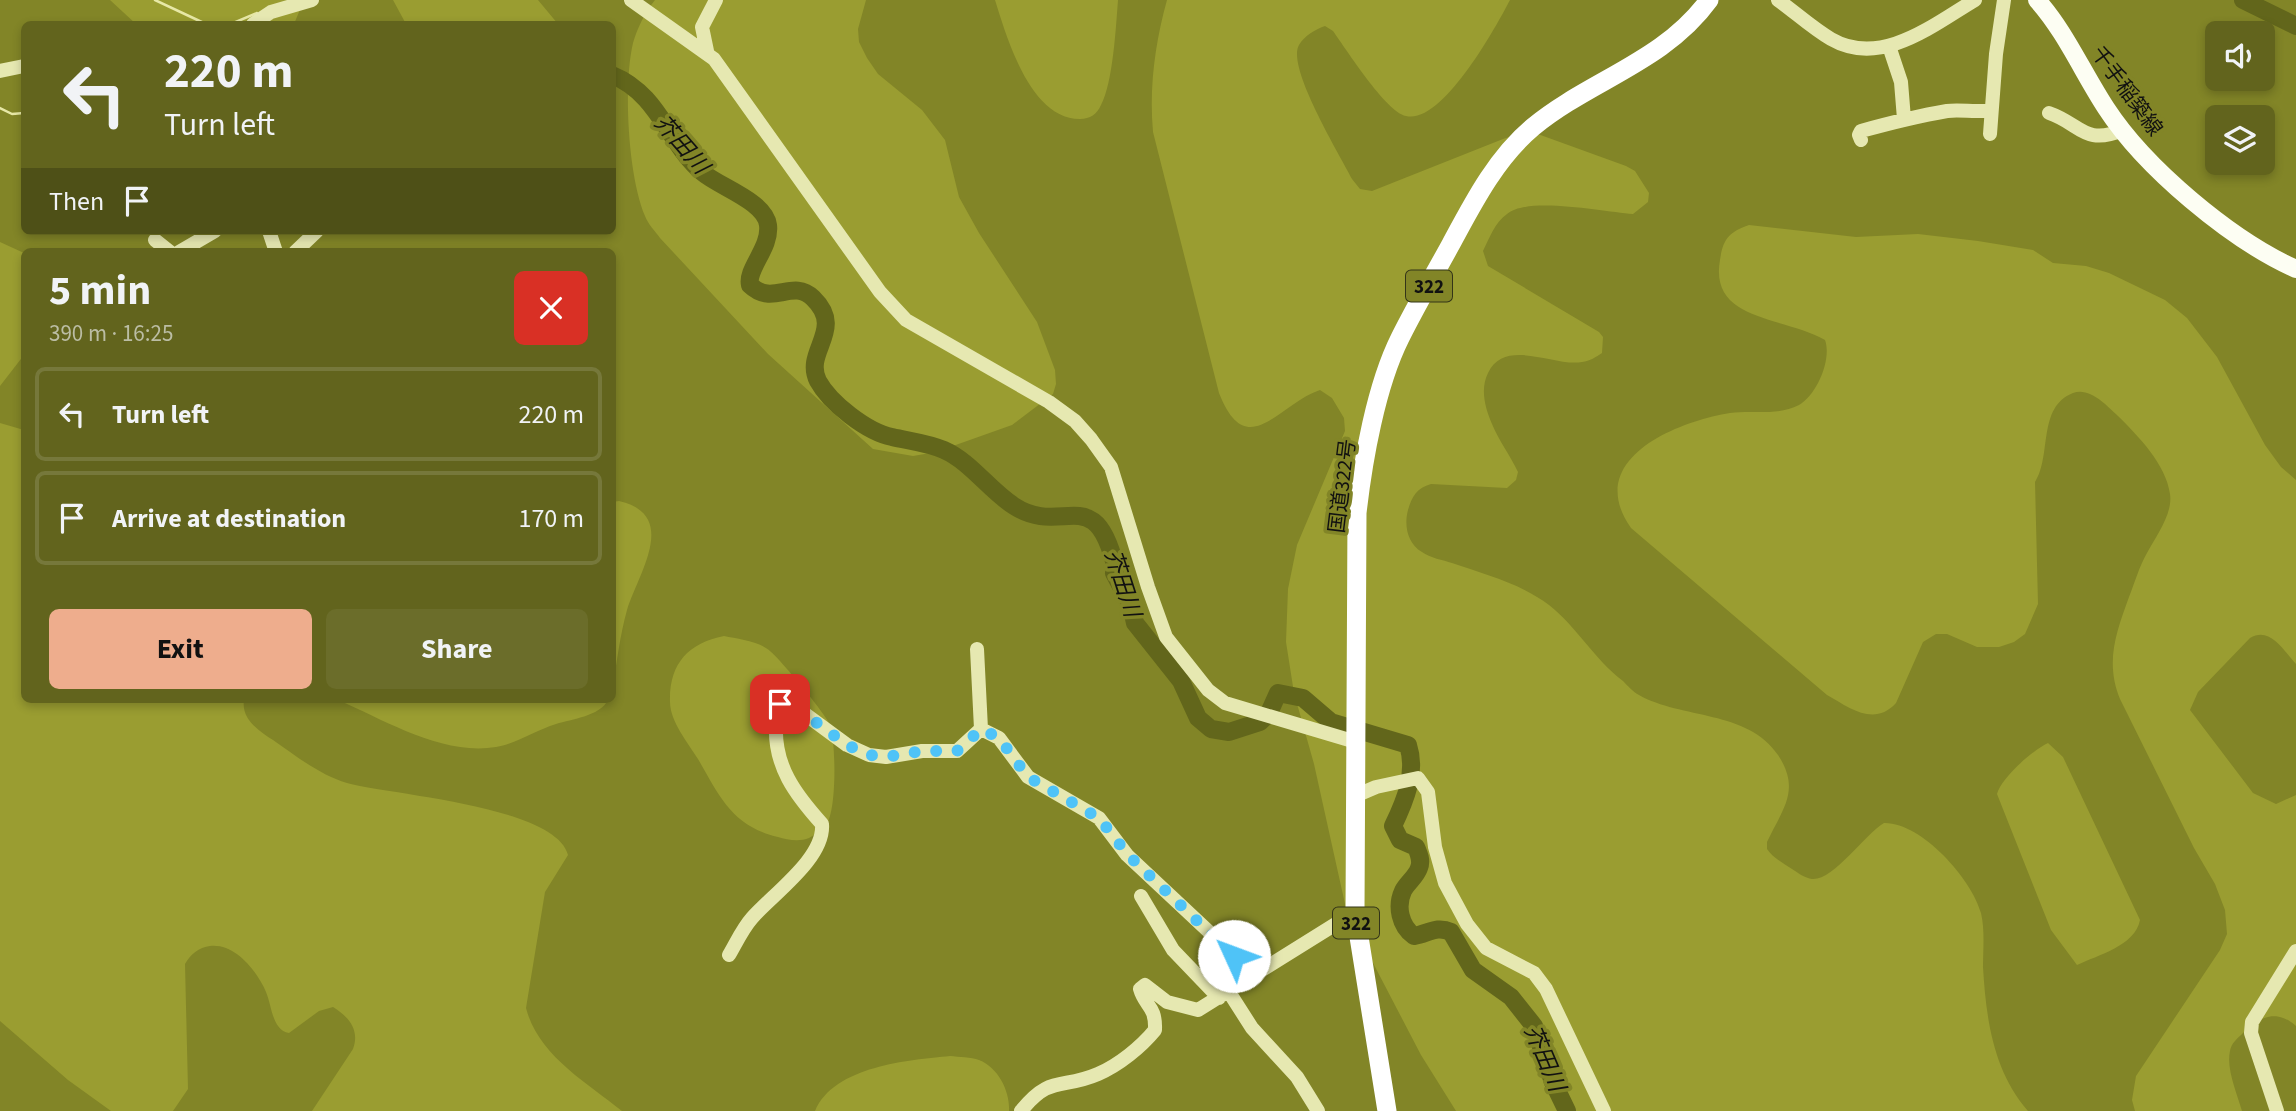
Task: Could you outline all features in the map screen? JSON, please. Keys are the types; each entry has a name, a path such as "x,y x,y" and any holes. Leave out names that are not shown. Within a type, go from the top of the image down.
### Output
{"highway":[{"name":"国道322号","path":"1387,1111 1355,912 1357,513 1360,482 1376,409 1399,340 1490,176 1509,151 1552,113 1669,42 1709,0"}],"main road":[{"name":"千手稲築線","path":"2037,0 2108,111 2138,149 2219,224 2269,257 2296,270"}],"street":[{"path":"258,21 271,12 312,0"},
{"path":"631,0 707,51 880,292 905,320 1049,402 1075,421 1091,439 1111,467 1147,587 1166,637 1181,660 1208,690 1225,703 1356,737"},
{"path":"707,51 702,27 716,0"},
{"path":"1778,0 1832,39 1853,47 1884,48 1914,36 1975,0"},
{"path":"1990,134 1996,54 2004,0"},
{"path":"1889,46 1900,82 1904,119"},
{"path":"0,71 21,67"},
{"path":"1861,140 1861,131 1904,119 1951,110 1967,113 1991,110"},
{"path":"2049,113 2063,118 2084,133 2106,137 2123,130"},
{"path":"186,248 208,235"},
{"path":"299,248 313,235"},
{"path":"155,240 165,248"},
{"path":"977,649 981,729"},
{"path":"729,955 751,919 812,854 822,832 822,824 786,777 779,759 776,741 780,704 790,703 847,745 869,755 886,757 922,751 957,751 981,729"},
{"path":"981,729 999,738 1028,777 1099,818 1128,855 1253,973"},
{"path":"1355,796 1376,787 1418,778 1424,785 1432,811 1435,847 1451,897 1486,948 1534,973 1546,989 1604,1111"},
{"path":"1158,884 1138,902 1173,950 1224,995 1297,1077 1318,1111"},
{"path":"1021,1111 1036,1092 1052,1085 1100,1074 1140,1048 1155,1030 1153,1009 1140,989 1145,985 1167,1002 1198,1010 1253,973 1355,912"},
{"path":"2277,1111 2251,1033 2252,1022 2296,951"}],"shaded area":[{"path":"110,0 304,0 295,21 133,21"},
{"path":"393,0 538,0 556,21 404,21"},
{"path":"655,0 866,0 858,29 859,42 878,74 922,110 945,140 959,197 1037,322 1055,370 1056,384 1053,394 1012,425 936,452 913,456 873,449 768,354 660,238 646,219 639,199 631,155 628,82 633,43"},
{"path":"995,0 1118,0 1108,83 1101,105 1095,113 1080,119 1062,115 1047,106 1023,74"},
{"path":"1167,0 1510,0 1466,72 1435,105 1420,115 1406,116 1388,104 1333,31 1325,26 1310,33 1299,45 1297,56 1307,91 1352,179 1360,189 1372,191 1503,139 1521,133 1535,133 1626,166 1635,171 1649,193 1648,202 1633,214 1531,206 1507,214 1496,226 1483,251 1488,266 1599,332 1603,337 1602,353 1582,362 1518,355 1496,362 1484,385 1484,398 1495,430 1518,472 1516,480 1507,488 1431,484 1422,488 1413,497 1408,510 1406,522 1410,539 1429,556 1502,580 1549,605 1603,663 1639,695 1656,703 1732,723 1765,740 1785,767 1789,789 1784,809 1767,842 1767,849 1775,858 1799,874 1812,879 1829,873 1884,823 1898,825 1929,842 1956,869 1976,899 1981,913 1984,986 1989,1024 2007,1079 2028,1111 1456,1111 1421,1055 1347,913 1314,764 1294,693 1286,642 1288,589 1297,545 1345,431 1344,418 1332,398 1320,390 1277,416 1252,427 1241,424 1230,414 1219,393 1153,132 1154,66"},
{"path":"1749,225 1856,237 1918,234 1978,241 2033,250 2053,263 2086,266 2109,273 2165,300 2187,318 2217,357 2265,445 2281,467 2296,480 2296,664 2270,637 2257,635 2250,638 2198,692 2190,710 2253,793 2276,804 2296,795 2296,1026 2282,1018 2269,1017 2249,1027 2233,1043 2229,1065 2242,1111 2135,1111 2132,1100 2136,1076 2220,950 2227,934 2225,910 2215,884 2194,848 2120,699 2113,673 2114,648 2120,623 2139,569 2163,525 2170,502 2167,483 2157,461 2118,416 2097,398 2079,392 2062,400 2054,409 2035,482 2038,604 2025,634 2014,642 1999,647 1977,647 1947,634 1936,634 1923,642 1896,703 1879,714 1853,710 1827,695 1631,528 1619,504 1618,483 1627,464 1642,448 1662,435 1708,418 1730,413 1774,412 1799,405 1812,393 1825,366 1825,340 1753,314 1726,295 1720,280 1723,247 1728,237 1736,230"},
{"path":"0,242 21,252 21,359 0,386"},
{"path":"0,423 21,429 21,703 244,703 248,719 257,728 308,764 337,780 470,805 535,825 557,838 568,855 545,892 526,1008 532,1025 552,1054 622,1111 312,1111 353,1049 355,1036 352,1025 333,1007 319,1011 289,1033 283,1031 273,1017 266,992 251,967 236,954 219,946 199,950 185,964 188,1089 173,1111 111,1111 68,1080 0,1021"},
{"path":"616,501 637,508 648,519 651,532 650,547 627,610 616,667"},
{"path":"724,636 754,643 770,651 802,687 830,725 834,792 830,818 826,825 809,838 789,840 762,832 738,818 721,797 673,717 671,689 677,666 683,657 700,644"},
{"path":"344,703 606,703 599,710 585,716 496,747 455,746 394,726"},
{"path":"2048,743 2063,757 2140,920 2137,929 2123,943 2077,965 2051,930 1997,794 2018,765"},
{"path":"950,1056 976,1059 992,1069 1002,1081 1008,1096 1009,1111 815,1111 825,1096 838,1084 855,1075 894,1063"}],"waterway":[{"path":"155,0 200,21"},
{"path":"2243,0 2296,26"},
{"path":"238,21 257,13"},
{"name":"芥田川","path":"616,77 628,83 652,106 680,147 702,172 750,202 765,216 768,234 752,272 750,285 767,294 790,291 805,293 813,298 822,310 826,320 825,330 815,370 818,381 831,398 861,423 882,434 932,446 954,455 1014,506 1048,517 1087,518 1098,526 1108,542 1116,569 1114,573 1131,605 1135,623 1181,681 1198,718 1211,729 1229,732 1260,722 1269,713 1278,693 1303,698 1331,722 1408,745 1410,776 1393,826 1400,840 1416,847 1420,863 1418,871 1401,897 1400,909 1405,927 1414,936 1436,930 1451,932 1473,970 1511,997 1534,1026 1553,1082 1567,1111"},
{"path":"0,108 12,114 21,113"}],"route":[{"path":"780,704 790,703 847,745 869,755 886,757 922,751 957,751 981,729 999,738 1028,777 1099,818 1128,855 1234,956"}]}
